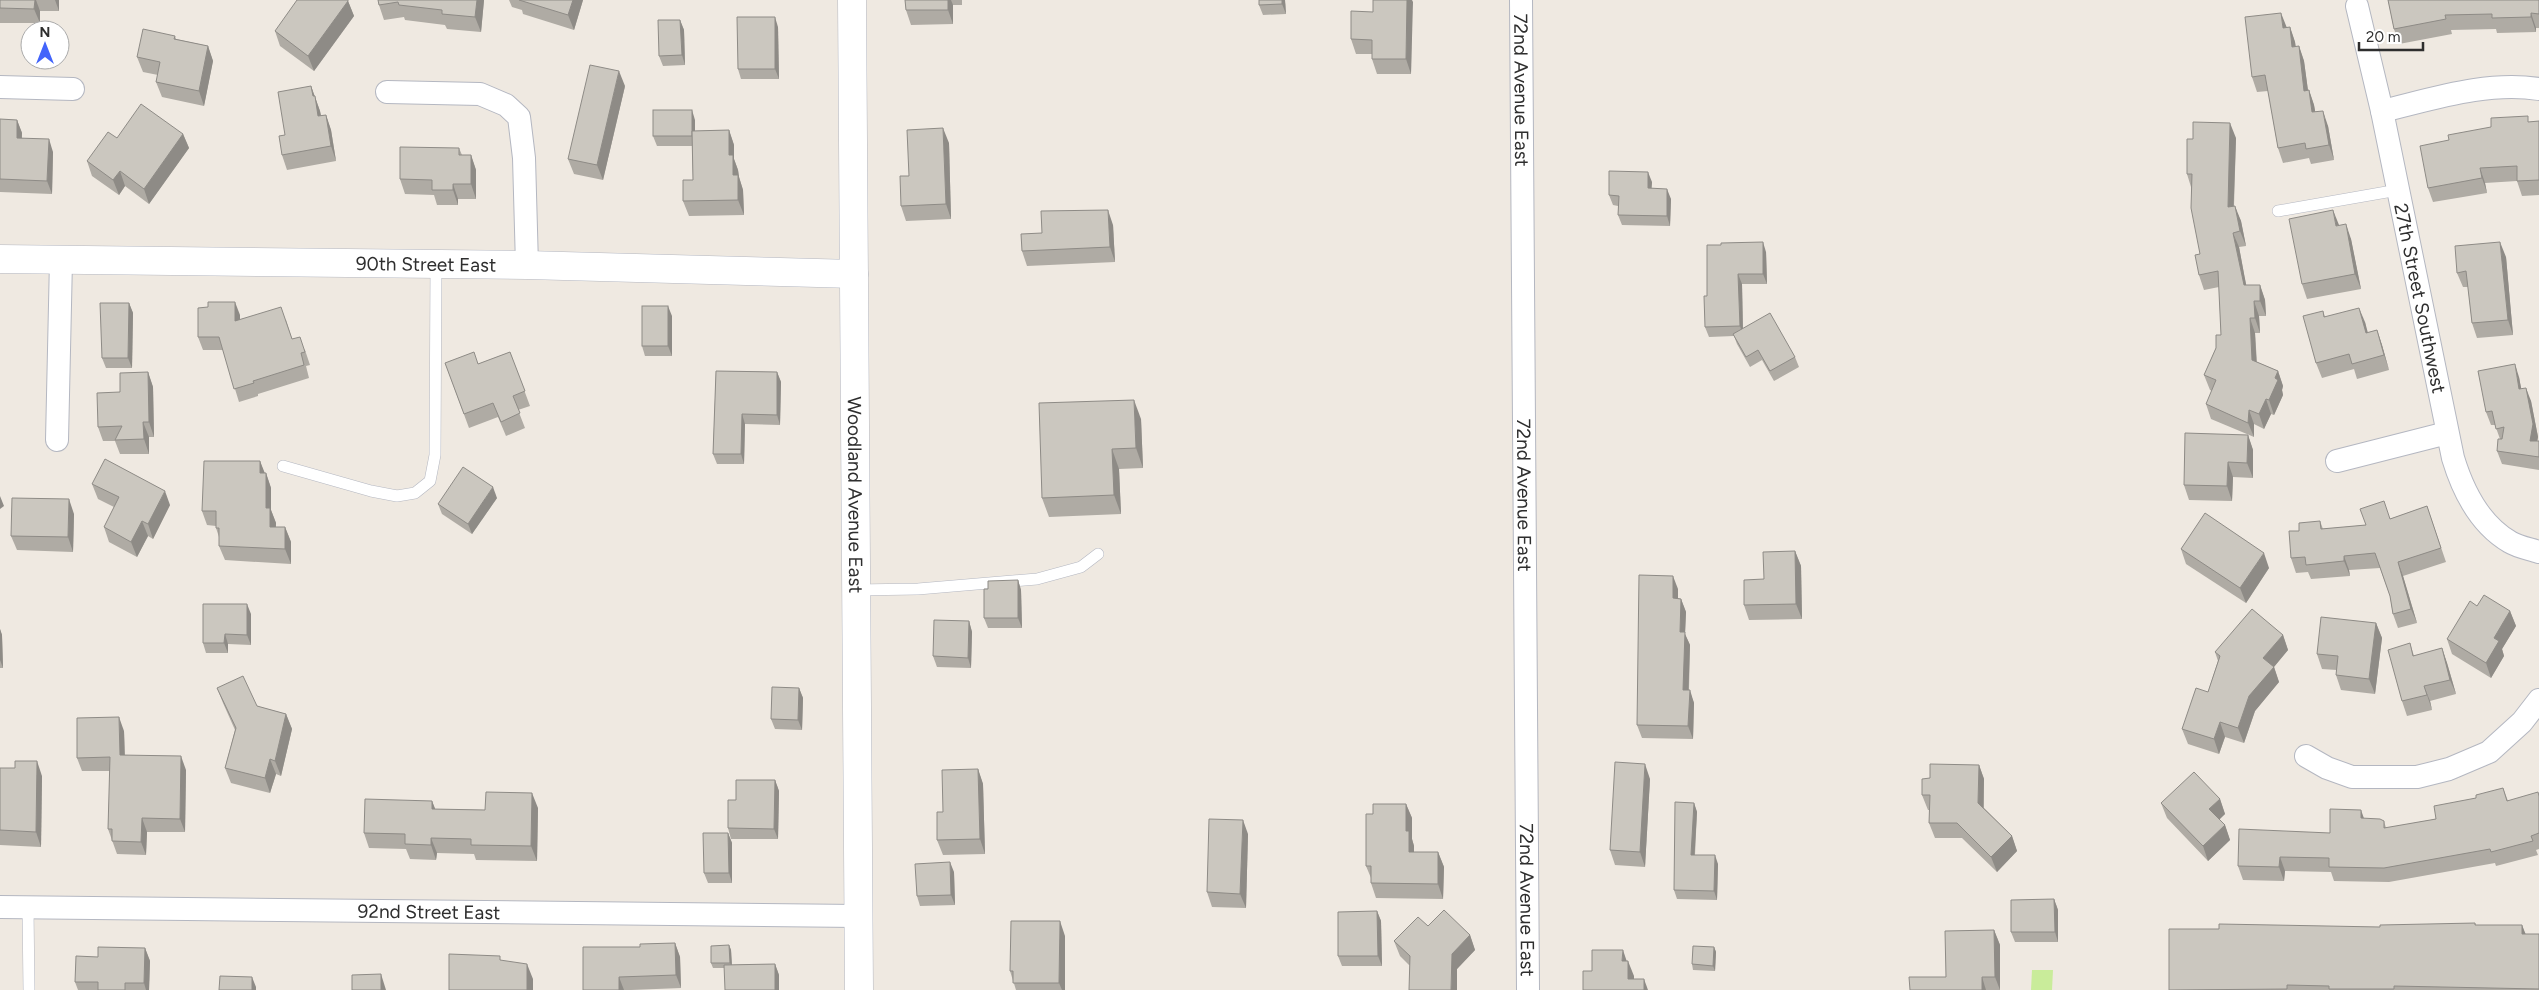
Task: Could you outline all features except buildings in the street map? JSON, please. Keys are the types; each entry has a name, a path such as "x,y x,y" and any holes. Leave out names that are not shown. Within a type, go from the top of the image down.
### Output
{"street":[{"name":"Woodland Avenue East","path":"852,0 859,990"},
{"name":"72nd Avenue East","path":"1521,0 1528,990"},
{"name":"27th Street Southwest","path":"2357,6 2382,111 2460,482 2481,516 2499,535 2512,543 2539,552"},
{"path":"2382,111 2462,92 2511,87 2539,89"},
{"path":"0,88 73,89"},
{"path":"387,92 480,94 506,104 519,117 524,158 527,265"},
{"name":"90th Street East","path":"0,259 527,265 854,274"},
{"path":"57,440 61,260"},
{"path":"2337,462 2448,432"},
{"path":"2306,756 2327,768 2352,777 2416,777 2449,769 2489,752 2522,722 2539,700"},
{"name":"92nd Street East","path":"0,907 858,916"}],"lane":[{"path":"2278,211 2398,190"},
{"path":"283,466 371,492 396,496 415,493 430,481 435,455 436,264"},
{"path":"856,590 918,589 1037,579 1081,567 1098,554"},
{"path":"28,908 29,990"}],"green space":[{"path":"2032,970 2053,970 2052,990 2031,990"}]}
